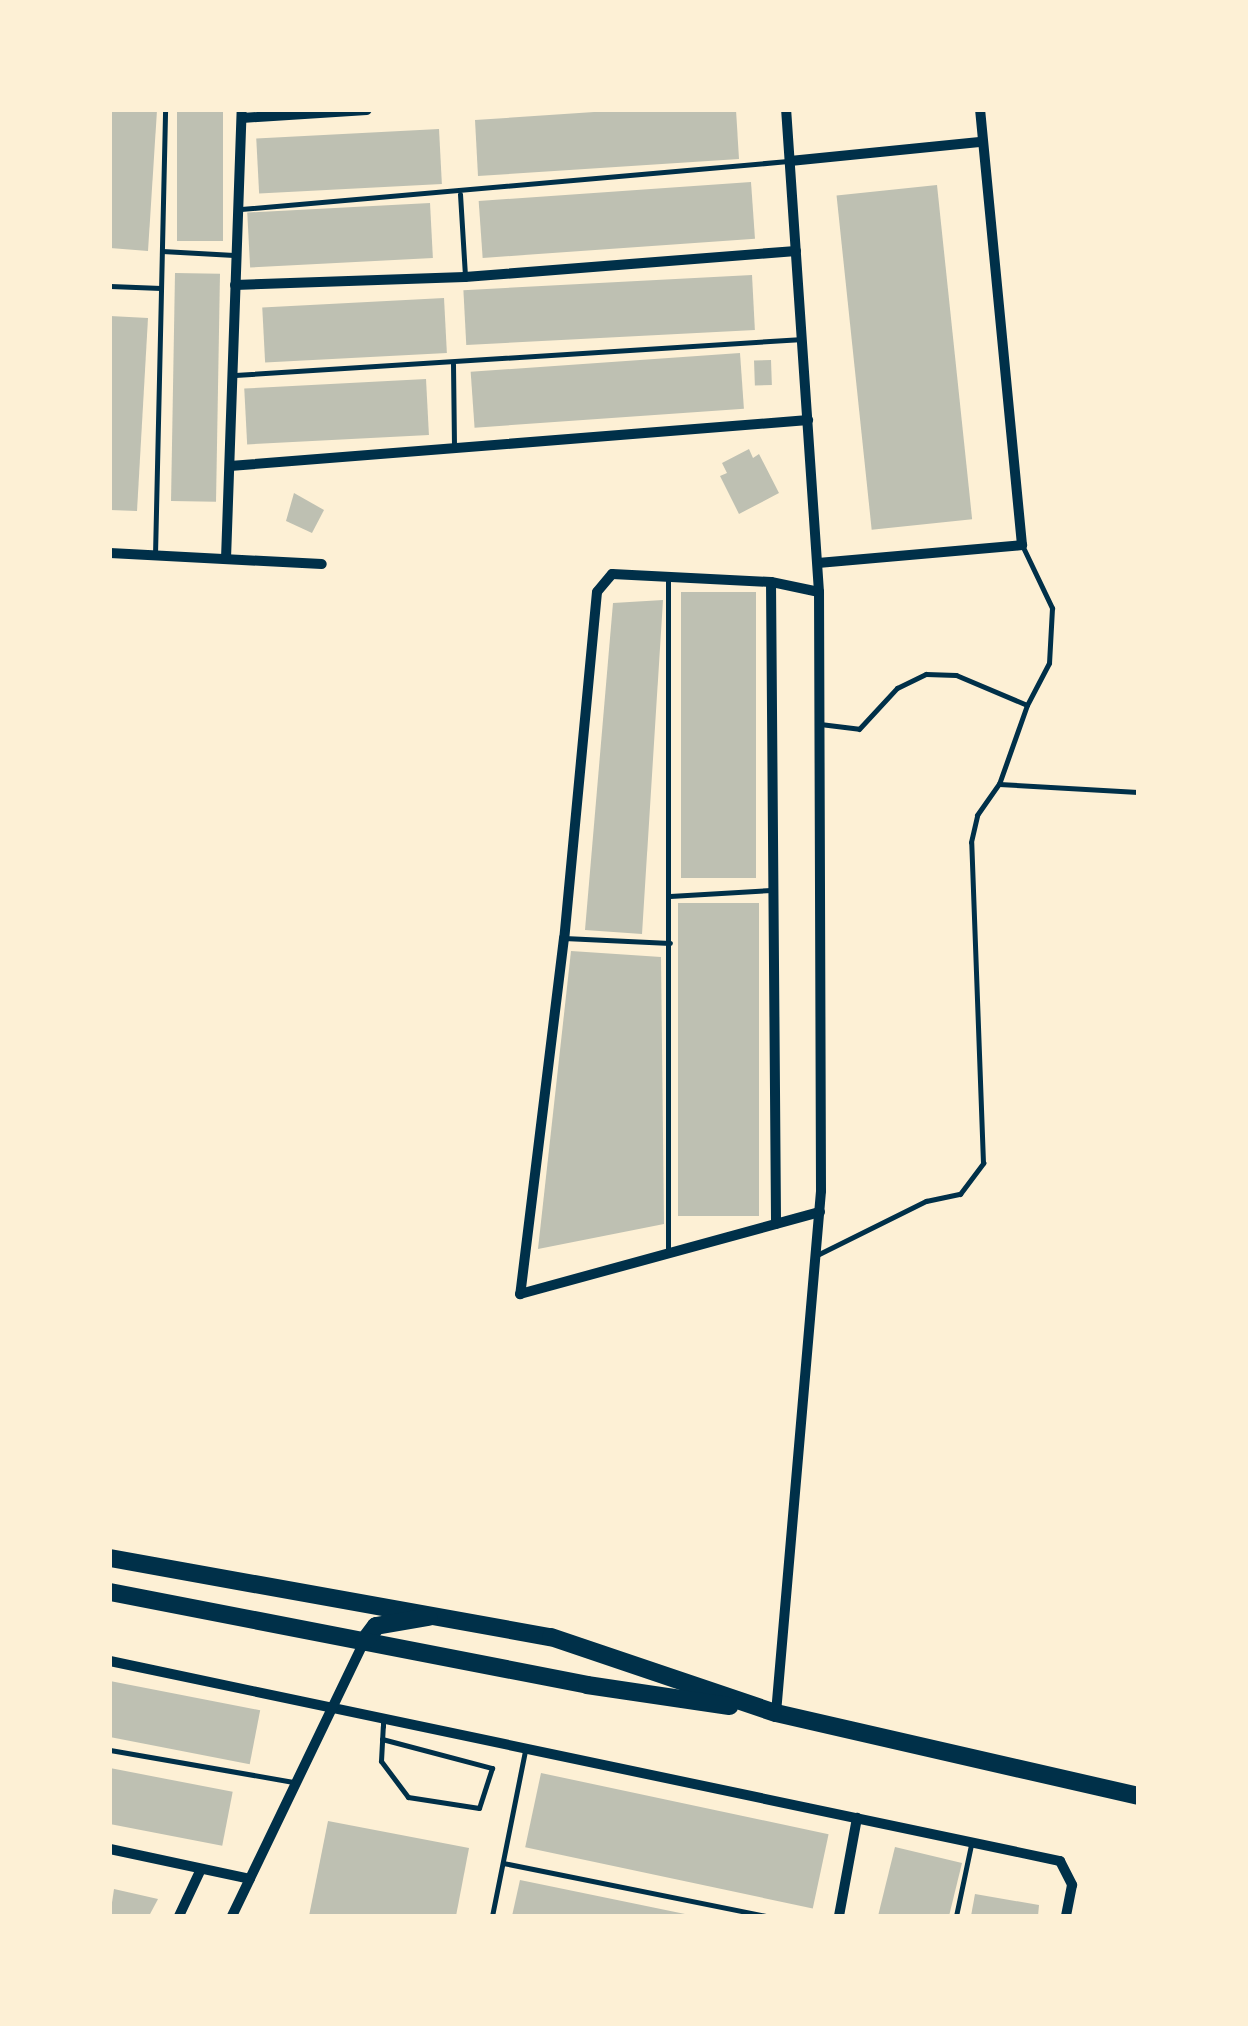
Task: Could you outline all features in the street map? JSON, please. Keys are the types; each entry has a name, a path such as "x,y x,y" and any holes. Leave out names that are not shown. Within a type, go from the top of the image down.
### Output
{"highway":[{"path":"110,1558 551,1637 776,1713"},
{"path":"110,1592 364,1642 776,1713 1138,1796"},
{"path":"364,1642 376,1626 439,1614"}],"street":[{"path":"226,559 242,114 367,110"},
{"path":"776,1713 820,1212 820,592 786,110"},
{"path":"818,562 1022,545 980,110"},
{"path":"790,161 982,142"},
{"path":"236,285 465,277 796,251"},
{"path":"230,466 808,420"},
{"path":"110,552 322,564"},
{"path":"820,592 771,582 612,574 596,592 564,938 520,1294 820,1212"},
{"path":"771,582 776,1224"},
{"path":"232,1916 364,1642"},
{"path":"110,1661 334,1705 1060,1861 1072,1885 1066,1916"},
{"path":"839,1916 857,1818"},
{"path":"110,1850 250,1879"},
{"path":"179,1916 201,1868"}],"lane":[{"path":"154,555 165,110"},
{"path":"238,209 460,194 790,161"},
{"path":"460,194 465,277"},
{"path":"162,251 237,255"},
{"path":"110,286 161,288"},
{"path":"232,376 802,339"},
{"path":"453,364 454,448"},
{"path":"814,1257 926,1200 960,1194 984,1163 971,842 976,816 999,784 1027,705 1049,663 1052,608 1022,545"},
{"path":"668,578 668,1253"},
{"path":"820,724 865,727 897,688 926,674 956,675 1027,705"},
{"path":"999,784 1138,792"},
{"path":"670,896 771,890"},
{"path":"564,938 670,943"},
{"path":"382,1739 492,1768 479,1808 408,1797 381,1762 382,1739 384,1718"},
{"path":"492,1916 526,1748"},
{"path":"110,1750 296,1782"},
{"path":"956,1916 972,1842"},
{"path":"502,1863 768,1916"}],"building":[{"path":"112,110 157,110 148,251 110,248"},
{"path":"177,110 223,110 223,241 177,241"},
{"path":"624,110 736,110 739,159 478,176 475,120"},
{"path":"439,129 442,184 259,194 256,139"},
{"path":"751,182 755,239 483,258 479,201"},
{"path":"937,185 972,519 872,530 837,196"},
{"path":"430,203 433,258 250,268 247,213"},
{"path":"175,273 220,274 216,502 171,501"},
{"path":"752,275 755,330 466,345 463,290"},
{"path":"444,298 447,353 265,362 262,308"},
{"path":"110,316 148,318 137,511 110,510"},
{"path":"740,353 744,409 475,428 471,372"},
{"path":"771,360 772,385 755,386 754,361"},
{"path":"426,379 429,435 247,444 244,389"},
{"path":"749,449 753,458 759,454 779,493 739,514 720,476 727,473 722,463"},
{"path":"294,493 324,510 312,533 286,521"},
{"path":"681,592 756,592 756,878 681,878"},
{"path":"663,600 642,934 585,930 613,603"},
{"path":"678,903 759,903 759,1216 678,1216"},
{"path":"571,951 661,957 664,1224 538,1249"},
{"path":"110,1681 260,1710 250,1764 110,1737"},
{"path":"110,1768 233,1792 222,1846 110,1824"},
{"path":"541,1773 829,1834 813,1908 525,1847"},
{"path":"328,1821 469,1848 456,1916 309,1916"},
{"path":"895,1847 962,1863 949,1916 878,1916"},
{"path":"520,1880 685,1914 685,1916 512,1916"},
{"path":"114,1889 158,1899 149,1916 110,1916"},
{"path":"975,1894 1039,1905 1038,1916 971,1916"}]}
